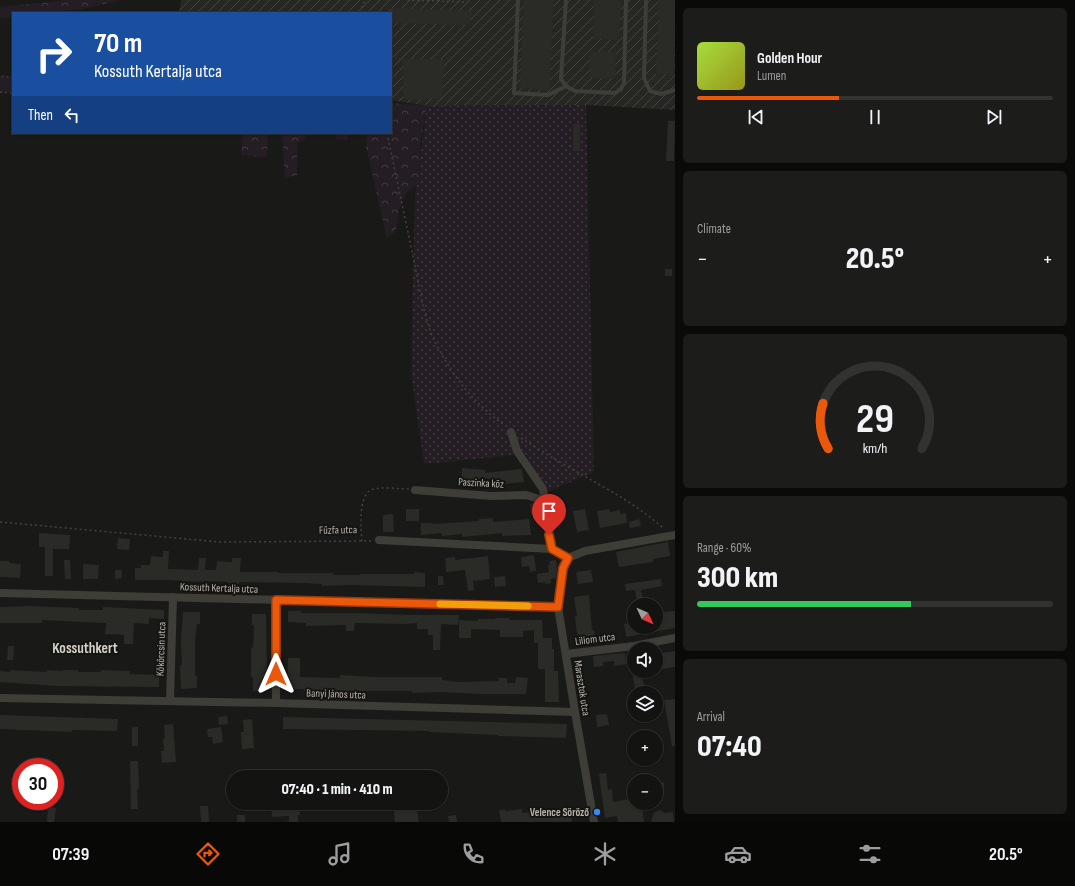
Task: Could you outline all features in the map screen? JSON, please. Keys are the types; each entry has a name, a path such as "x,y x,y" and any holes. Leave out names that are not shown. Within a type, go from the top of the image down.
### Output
{"street":[{"path":"510,432 517,450 543,489 552,549"},
{"name":"Paszinka köz","path":"416,490 491,496 526,495 545,501"},
{"path":"379,540 552,549 568,558 585,551 674,537"},
{"name":"Marasztok utca","path":"568,558 563,568 558,607 594,822"},
{"name":"Kossuth Kertalja utca","path":"0,593 558,607"},
{"name":"Kökörcsin utca","path":"170,701 173,597"},
{"path":"276,600 276,703"},
{"name":"Liliom utca","path":"566,654 634,646 675,638"},
{"name":"Banyi János utca","path":"0,698 276,703 575,712"}],"lane":[{"path":"518,0 514,93 548,95 566,86"},
{"path":"566,0 561,79 566,86 575,90 615,93 621,89 624,83 626,0"},
{"path":"646,0 644,78 650,91 661,94 675,90"}],"path":[{"path":"363,12 362,6 366,0"},
{"path":"407,0 468,2"},
{"path":"0,92 12,93"},
{"path":"387,134 420,290 430,330 437,346 466,391 490,415 509,428 510,432 561,463 621,496 651,517 674,537"},
{"path":"362,541 361,512 364,497 367,492 372,489 416,490"},
{"name":"Fűzfa utca","path":"0,522 220,542 379,540"}],"shaded area":[{"path":"181,0 675,0 675,110 586,105 427,106 392,100 392,12 179,12"}],"green space":[{"path":"68,0 122,0 82,9 54,12 12,12 12,17 0,18 0,7"},
{"path":"0,75 12,77 12,93 0,92"},
{"path":"392,103 427,106 420,146 421,182 407,192 399,209 396,231 387,238 366,147 367,134 392,134"},
{"path":"586,105 594,472 549,491 525,454 424,464 411,372 415,197 427,106"},
{"path":"243,134 268,134 267,157 241,155"},
{"path":"282,134 306,134 305,140 297,143 297,175 285,178"},
{"path":"336,134 349,134 347,140 337,139"}],"building":[{"path":"524,0 554,0 549,90 520,88"},
{"path":"594,0 621,0 619,40 593,39"},
{"path":"659,0 675,0 674,75 656,74"},
{"path":"391,8 472,11 470,25 392,23"},
{"path":"591,51 616,52 615,79 589,78"},
{"path":"403,59 444,59 442,98 403,100"},
{"path":"668,121 675,121 674,161 666,161"},
{"path":"573,124 580,124 580,151 573,151"},
{"path":"665,269 672,269 672,276 665,276"},
{"path":"462,468 485,470 485,473 522,469 524,482 494,485 493,479 481,478 480,486 461,485"},
{"path":"530,504 535,504 537,514 531,515"},
{"path":"406,509 419,509 419,521 406,521"},
{"path":"585,509 589,530 577,532 573,511"},
{"path":"609,509 610,512 620,510 620,514 626,513 627,523 600,528 597,511"},
{"path":"393,514 394,532 383,532 383,515"},
{"path":"493,518 493,522 529,519 531,535 502,536 502,533 462,537 462,534 442,536 441,533 421,535 421,523 433,524 479,521 479,519"},
{"path":"639,519 641,526 630,528 629,522"},
{"path":"39,533 70,535 69,549 53,549 53,576 45,576 45,547 39,547"},
{"path":"118,538 130,539 129,550 117,549"},
{"path":"668,542 670,556 653,559 653,562 619,567 616,552"},
{"path":"163,551 169,551 168,569 198,570 199,558 206,558 205,570 216,570 217,561 232,562 232,558 241,558 240,572 333,573 333,575 360,575 414,574 414,572 425,573 425,587 351,585 322,586 322,584 304,583 239,582 239,584 204,581 135,580 135,568 141,568 141,565 150,565 151,556 163,557"},
{"path":"534,555 536,571 530,572 529,566 522,567 521,557"},
{"path":"488,556 490,579 473,581 474,590 468,591 465,570 446,572 445,558 455,557 455,560"},
{"path":"64,560 70,560 71,579 65,579"},
{"path":"556,560 556,578 551,579 551,583 538,583 537,574 549,572 549,561"},
{"path":"0,561 9,561 9,563 21,564 20,578 0,577"},
{"path":"83,564 99,565 98,579 83,579"},
{"path":"115,570 122,570 122,578 115,579"},
{"path":"591,570 593,582 578,584 576,572"},
{"path":"438,576 443,576 444,585 438,585"},
{"path":"505,576 506,586 495,587 494,577"},
{"path":"661,579 662,586 641,590 643,598 636,598 635,590 626,591 625,584"},
{"path":"589,595 592,630 594,630 595,640 579,642 576,627 575,616 577,616 574,597"},
{"path":"31,606 79,608 79,610 103,610 103,607 164,610 164,619 149,618 149,624 134,623 133,644 124,644 124,635 105,634 106,623 42,620 42,623 0,623 0,607"},
{"path":"288,611 301,611 301,613 459,615 458,625 441,624 440,650 433,650 433,635 428,635 428,629 417,629 417,623 355,623 354,631 346,631 346,625 306,626 306,623 288,622"},
{"path":"675,611 675,628 663,630 663,612"},
{"path":"183,612 200,612 200,624 197,624 195,640 195,676 197,676 197,688 181,689 180,665 182,665 181,640"},
{"path":"252,614 266,614 267,677 265,677 265,691 253,691 253,677 251,677 251,647 253,648 254,625 252,625"},
{"path":"509,618 509,620 542,620 543,638 552,638 552,649 554,649 554,671 558,671 559,702 545,702 545,669 538,669 538,643 534,643 534,630 523,631 523,637 500,637 500,630 471,629 471,638 459,638 459,620 478,621 478,619"},
{"path":"627,623 627,634 642,634 626,637 624,624"},
{"path":"8,646 14,646 13,660 7,660"},
{"path":"675,651 675,667 663,669 663,653"},
{"path":"625,653 627,664 614,666 614,661 603,662 603,666 594,667 593,656"},
{"path":"288,658 300,658 300,677 340,678 340,675 375,677 442,677 442,680 459,682 499,681 499,678 507,678 507,683 515,683 516,677 528,678 526,694 441,692 412,693 412,691 304,691 304,689 287,689"},
{"path":"10,670 46,672 47,670 78,670 78,672 101,672 101,670 130,671 129,674 159,675 159,687 58,686 0,682 0,671 10,672"},
{"path":"633,678 642,678 644,686 635,686"},
{"path":"675,699 675,746 672,746 664,700"},
{"path":"607,714 609,725 597,727 596,715"},
{"path":"0,715 118,719 117,731 72,730 72,732 0,729"},
{"path":"227,716 228,724 219,725 218,717"},
{"path":"283,717 567,724 566,738 498,736 429,731 283,729"},
{"path":"252,719 254,748 242,749 241,732 244,732 243,720"},
{"path":"173,724 176,762 162,763 161,751 164,751 163,739 165,739 164,725"},
{"path":"132,727 138,727 138,746 132,746"},
{"path":"221,727 223,742 213,744 212,737 208,737 207,729"},
{"path":"130,761 138,761 138,809 131,809"},
{"path":"606,773 608,790 612,789 613,802 627,799 627,810 642,810 644,822 618,822 617,816 605,818 599,774"},
{"path":"664,782 664,795 663,795"},
{"path":"200,806 208,806 209,822 201,822"},
{"path":"505,809 505,811 522,809 522,813 571,810 572,822 501,822 499,810"},
{"path":"48,810 56,810 54,822 47,822"},
{"path":"272,810 300,810 298,822 289,822 289,816 272,817"},
{"path":"417,810 419,822 395,822 394,811"},
{"path":"659,810 665,813 673,812 674,822 651,822 654,813"},
{"path":"237,815 245,815 245,822 237,822"},
{"path":"456,815 457,822 449,822 448,816"}],"slow traffic":[{"path":"440,604 528,606"}],"place":[{"name":"Velence Söröző","path":"597,812"}],"district":[{"name":"Kossuthkert","path":"85,648"}],"route":[{"path":"276,674 276,600 558,607 563,568 568,558 552,549 549,535"}]}
